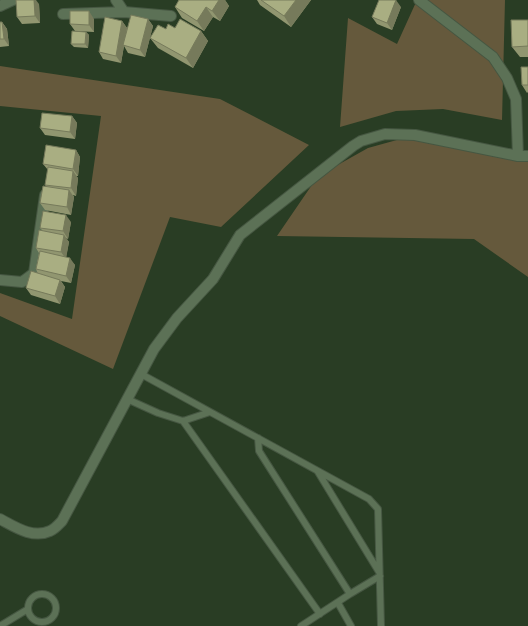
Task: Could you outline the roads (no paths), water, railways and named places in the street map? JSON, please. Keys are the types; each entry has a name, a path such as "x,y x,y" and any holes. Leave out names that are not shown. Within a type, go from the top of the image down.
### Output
{"street":[{"path":"0,6 13,0"},
{"path":"116,0 124,12"},
{"path":"0,519 23,531 37,534 51,531 62,521 154,348 177,318 213,280 240,235 353,146 361,141 385,134 415,135 523,156 516,99 507,78 493,57 419,0"},
{"path":"63,14 124,12 172,16"},
{"path":"0,280 22,282 34,273 46,188"}],"lane":[{"path":"141,374 369,499 378,509 381,626"},
{"path":"127,399 158,413 183,421 210,412"},
{"path":"183,421 320,614"},
{"path":"258,438 259,451 350,594"},
{"path":"317,471 380,574"},
{"path":"301,626 380,574"},
{"path":"0,626 28,609 31,601 38,595 51,598 55,606 54,615 48,621 44,622 35,620 31,617 28,609"},
{"path":"338,603 351,626"}]}
